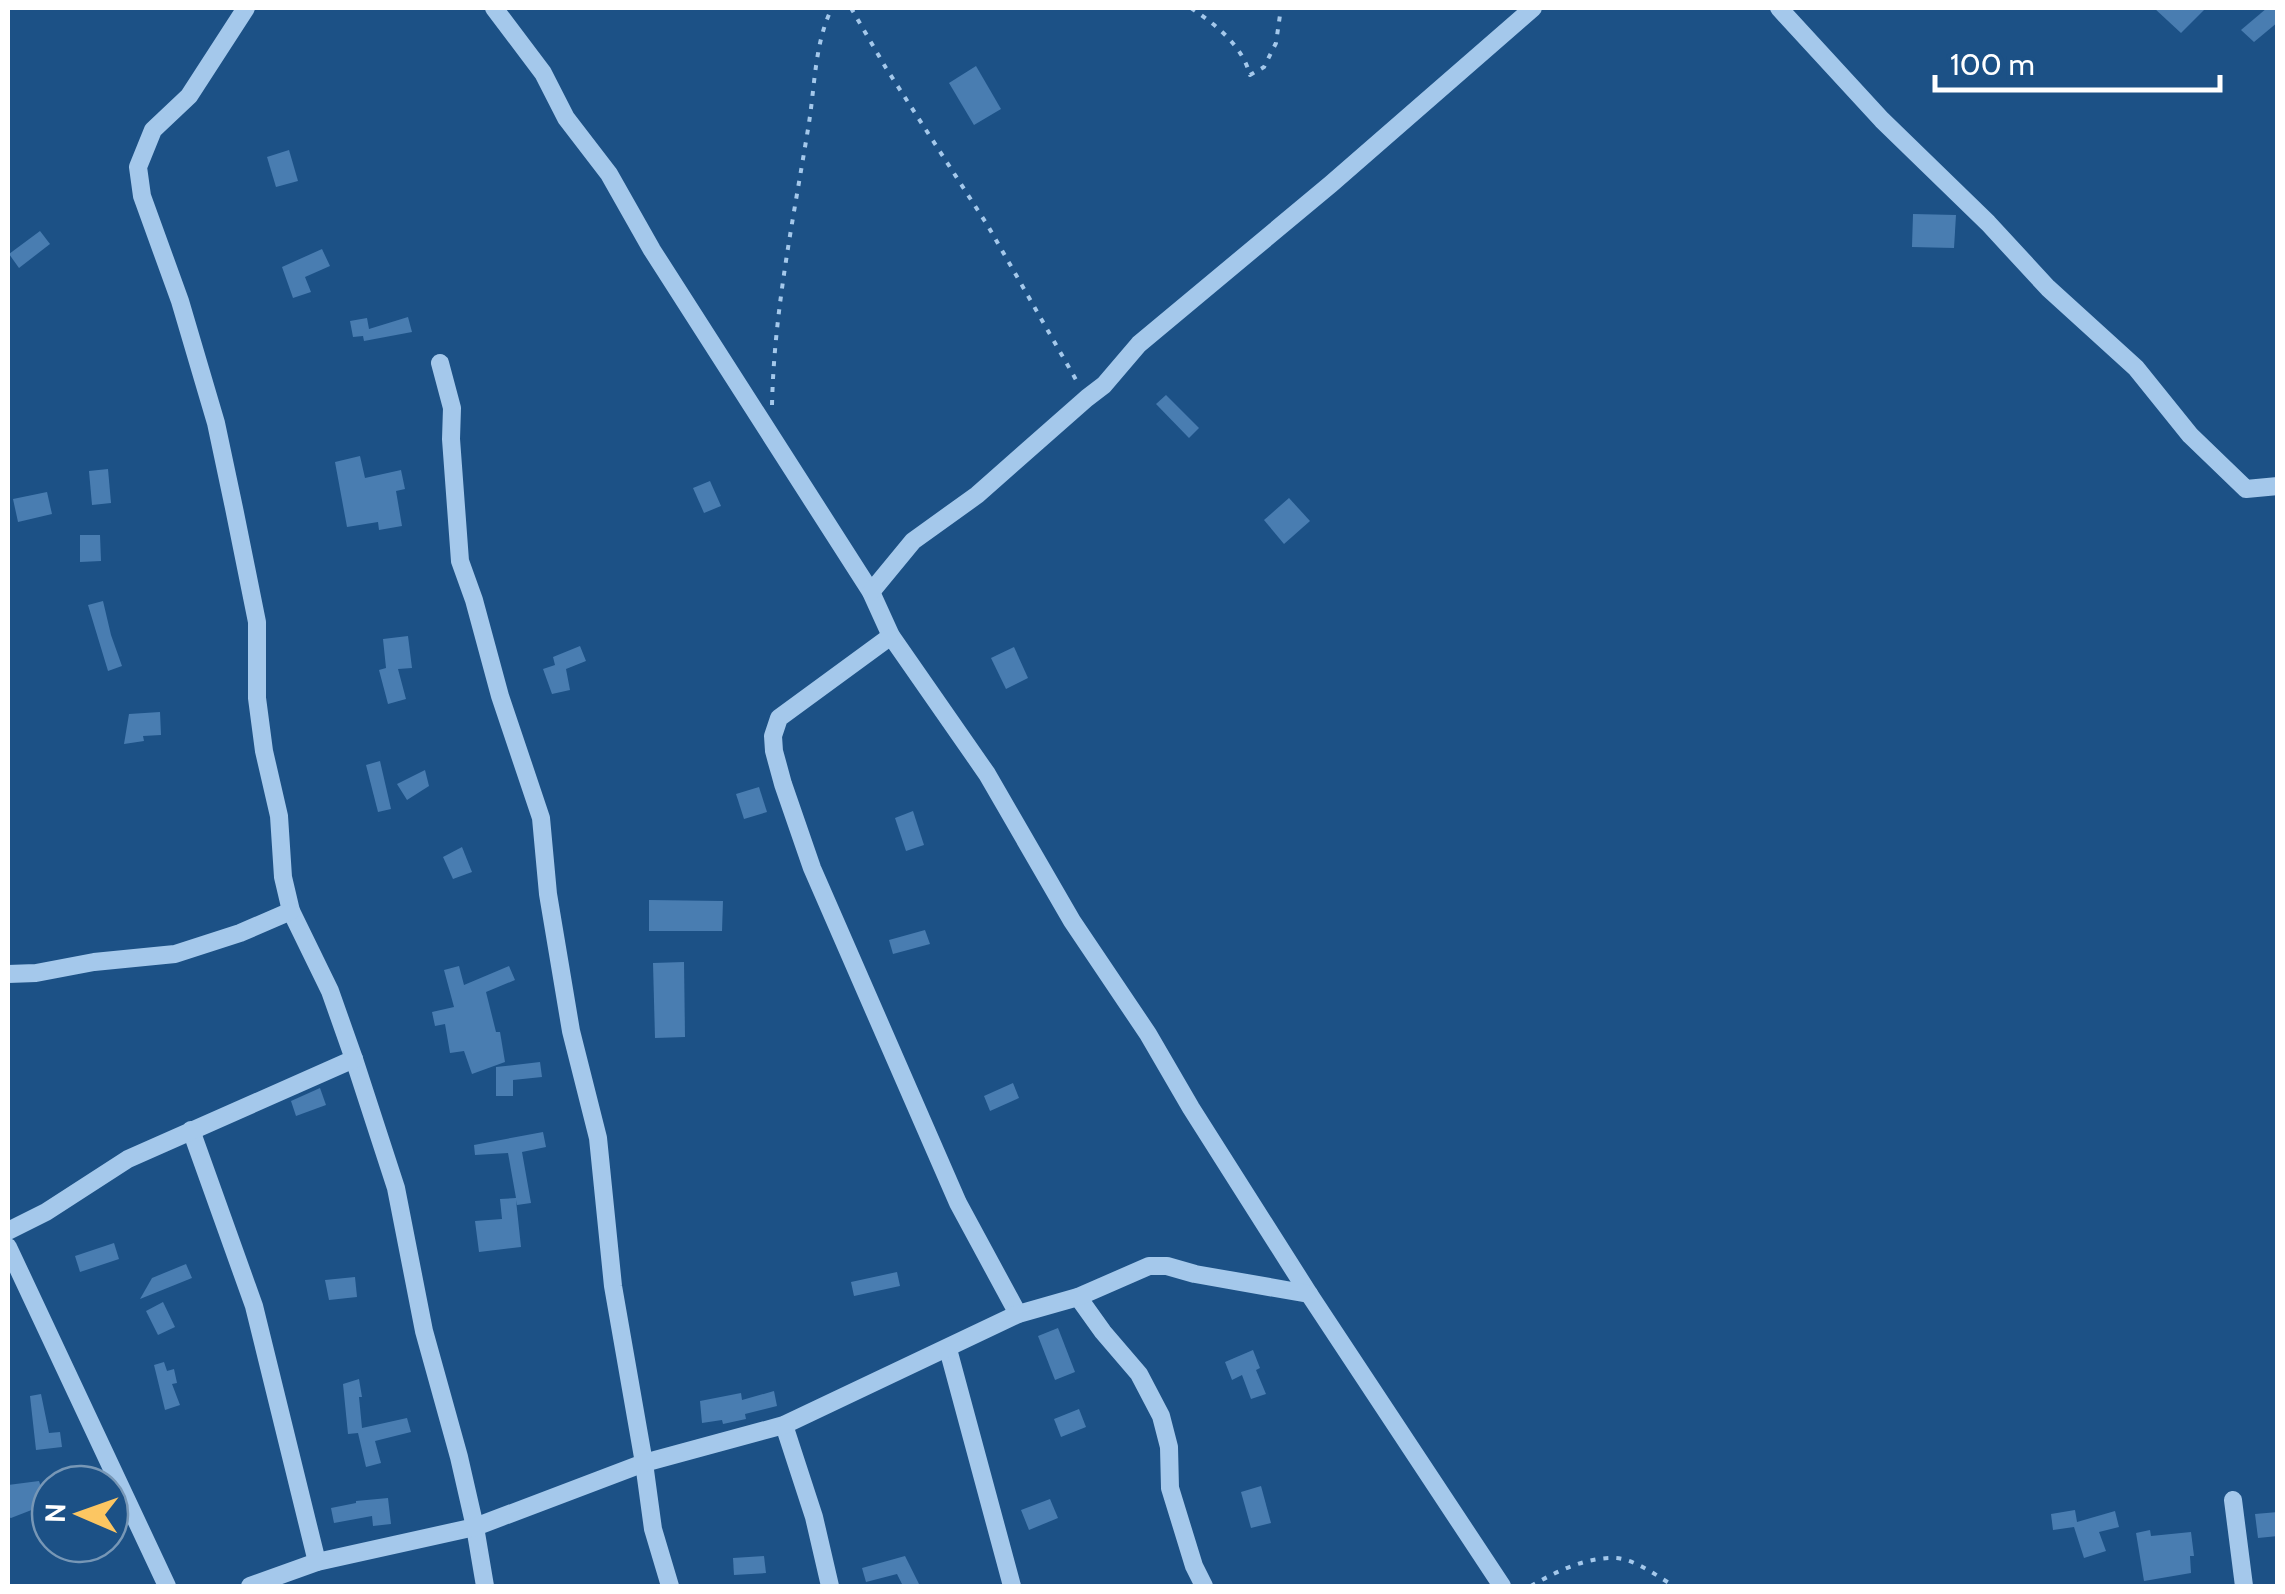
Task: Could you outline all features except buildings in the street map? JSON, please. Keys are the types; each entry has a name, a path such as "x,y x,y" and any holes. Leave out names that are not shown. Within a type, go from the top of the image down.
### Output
{"street":[{"path":"246,8 188,96 153,130 138,167 142,196 180,301 216,423 231,491 257,622 257,698 264,752 279,816 283,877 291,911 330,991 396,1188 424,1331 459,1457 485,1586"},
{"path":"494,8 543,73 566,118 608,174 652,250 870,592 891,636 987,774 1072,921 1148,1034 1309,1294 1502,1586"},
{"path":"870,592 913,541 976,495 1104,385 1139,344 1331,184 1532,8"},
{"path":"1779,8 1882,120 2048,288 2136,368 2190,435 2246,489 2278,486"},
{"path":"440,363 452,408 460,561 541,818 548,894 571,1032 598,1138 613,1286 653,1529 670,1586"},
{"path":"891,636 779,718 773,736 774,751 812,868 890,1048 958,1203 1018,1314"},
{"path":"8,974 175,954 291,911"},
{"path":"8,1231 46,1212 128,1159 354,1059"},
{"path":"191,1130 254,1306 317,1562"},
{"path":"8,1247 167,1586"},
{"path":"250,1586 317,1562 475,1526 644,1463 784,1424 1018,1314 1078,1297 1148,1266 1167,1266 1309,1294"},
{"path":"1078,1297 1102,1332 1140,1374 1161,1416 1169,1447 1170,1488 1204,1586"},
{"path":"948,1349 1012,1586"},
{"path":"784,1424 814,1516 830,1586"},
{"path":"2233,1500 2244,1586"}],"path":[{"path":"772,440 773,364 783,276 820,46 832,8"},
{"path":"851,8 988,226 1087,398"},
{"path":"1191,8 1232,42 1246,60 1250,75 1264,67 1276,43 1281,8"},
{"path":"1531,1586 1584,1562 1618,1558 1674,1586"}]}
